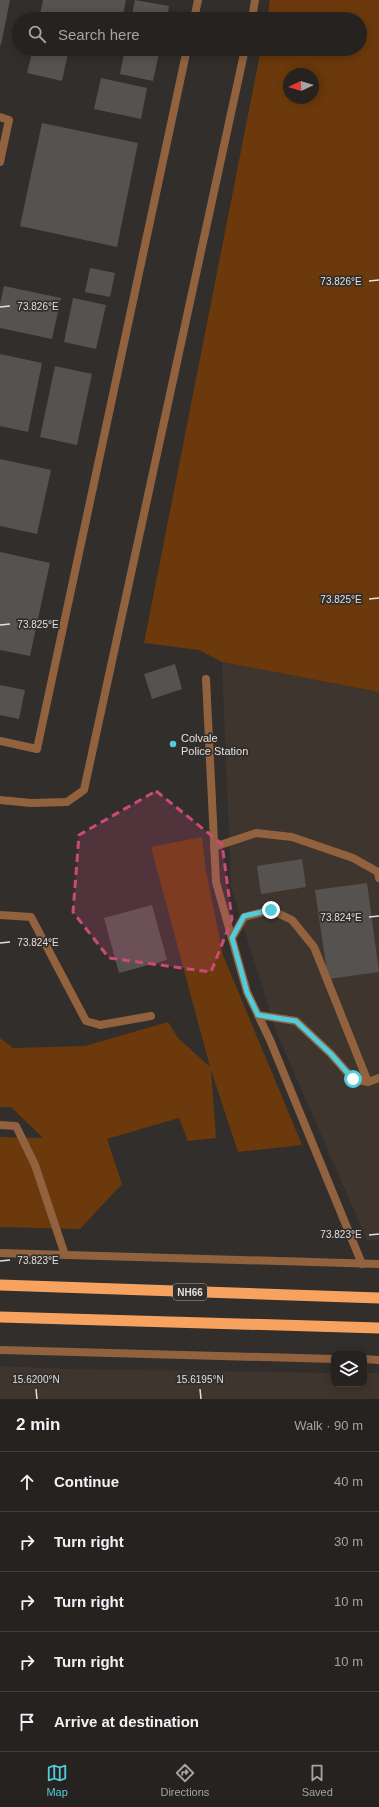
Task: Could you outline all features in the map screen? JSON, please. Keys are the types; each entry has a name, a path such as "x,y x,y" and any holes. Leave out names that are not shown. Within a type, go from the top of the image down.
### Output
{"highway":[{"name":"NH66","path":"0,1285 379,1298"},
{"path":"0,1317 379,1328"}],"street":[{"path":"195,12 198,0"},
{"path":"253,12 255,0"},
{"path":"0,741 37,748 185,56"},
{"path":"0,800 31,803 67,802 84,790 243,56"},
{"path":"0,117 9,120 0,162"},
{"path":"206,679 216,882 247,992 362,1264"},
{"path":"214,847 256,833 292,837 353,858 378,872 379,878"},
{"path":"232,938 244,916 271,910 292,920 314,947 368,1082"},
{"path":"0,915 31,917 86,1021 100,1024 151,1016"},
{"path":"258,1015 296,1021 331,1054 353,1079 368,1082 379,1078"},
{"path":"0,1125 16,1126 35,1165 65,1255"},
{"path":"0,1253 379,1264"},
{"path":"0,1350 331,1359"},
{"path":"367,1359 379,1360"}],"highlighted area":[{"path":"156,791 222,844 232,919 211,972 109,958 73,912 79,835"}],"shaded area":[{"path":"270,0 379,0 379,692 222,662 199,650 144,643 260,56 367,56 367,12 268,12"},
{"path":"222,662 379,692 379,1240 367,1240 276,1031 231,887"},
{"path":"202,837 206,871 223,955 302,1145 238,1152 211,1070 216,1138 188,1141 179,1118 107,1139 122,1184 80,1229 0,1227 0,1137 43,1138 11,1107 0,1107 0,1038 13,1048 85,1046 168,1022 178,1038 210,1067 151,847"},
{"path":"0,1366 71,1369 331,1373 331,1387 367,1387 367,1373 379,1373 379,1399 0,1399"}],"building":[{"path":"0,0 10,0 1,45 0,45"},
{"path":"43,0 126,0 123,12 40,12"},
{"path":"135,0 169,6 168,12 132,12"},
{"path":"31,56 67,56 62,81 27,73"},
{"path":"124,56 158,56 153,81 120,74"},
{"path":"101,78 147,88 141,119 94,109"},
{"path":"42,123 138,143 117,247 20,226"},
{"path":"90,268 115,273 110,297 85,292"},
{"path":"4,286 61,298 52,339 0,328 0,304"},
{"path":"73,298 106,305 96,349 64,342"},
{"path":"0,354 42,363 28,432 0,426"},
{"path":"55,366 92,374 77,445 40,437"},
{"path":"0,459 51,470 37,534 0,526"},
{"path":"0,552 50,563 30,656 0,650"},
{"path":"175,664 182,689 152,699 144,674"},
{"path":"0,685 25,690 19,719 0,715"},
{"path":"302,859 306,887 261,894 257,866"},
{"path":"367,883 379,972 328,979 315,890"},
{"path":"152,905 167,960 119,973 104,918"}],"place":[{"name":"Colvale Police Station","path":"173,744"}],"route":[{"path":"271,910 244,916 232,938 247,992 258,1015 296,1021 331,1054 353,1079"}]}
